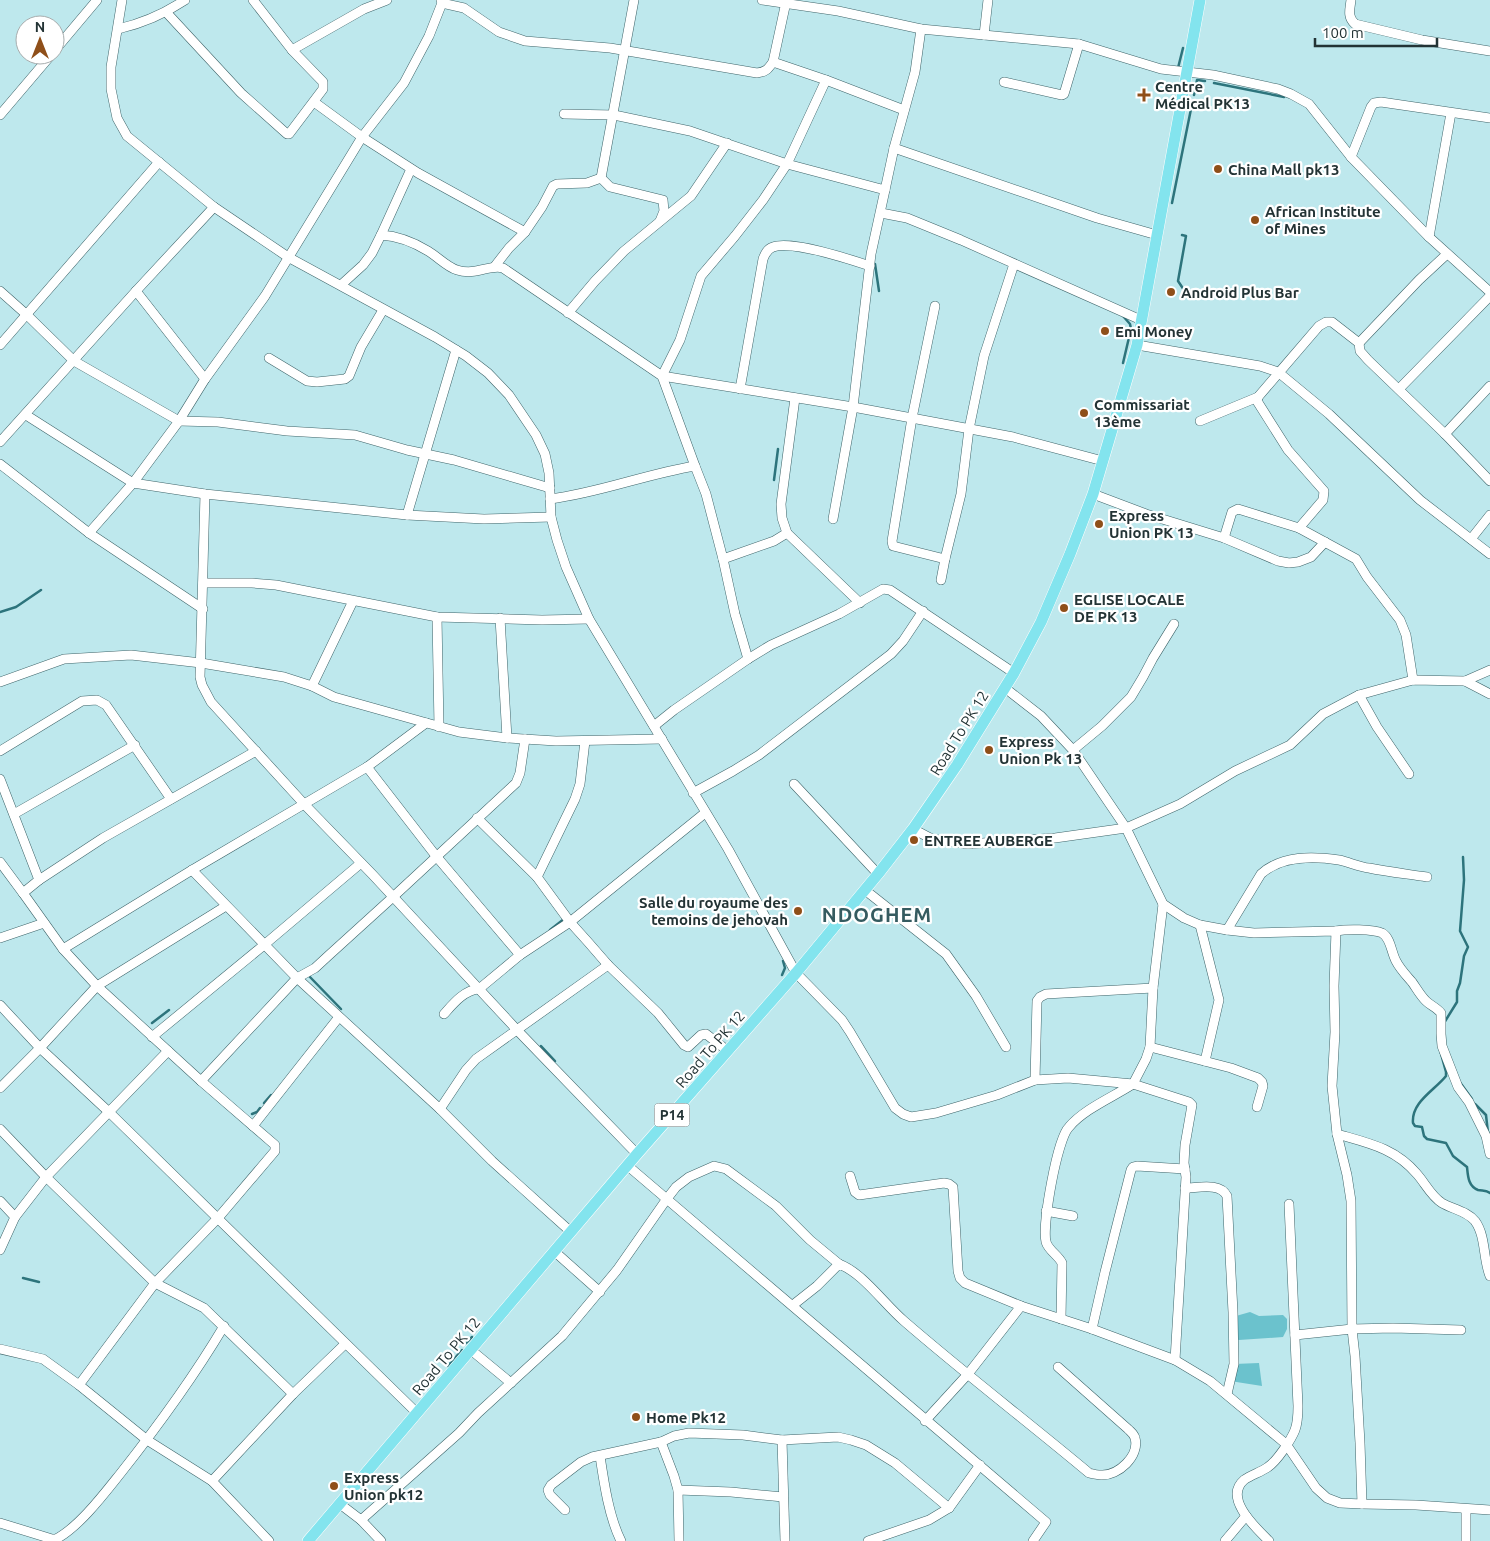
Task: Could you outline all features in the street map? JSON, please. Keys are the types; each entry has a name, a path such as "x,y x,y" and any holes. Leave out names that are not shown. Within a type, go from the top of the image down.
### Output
{"main road":[{"name":"P14","path":"1014,673 1041,622 1093,494 1137,345 1200,0"},
{"name":"Road To PK 12","path":"308,1541 570,1232 796,973 865,890 913,829 957,765 1014,673"}],"street":[{"path":"65,38 97,0"},
{"path":"122,0 110,78 117,118 127,136 214,207 288,257 341,284 383,310 456,350 488,374 509,395 524,416 545,454 549,473 551,517 557,540 566,567 589,619 728,849 796,973 842,1020 895,1108 911,1117 936,1113 997,1095 1035,1080 1068,1078 1133,1084 1189,1102 1192,1105 1184,1145 1185,1188 1175,1360"},
{"path":"118,29 146,21 186,0"},
{"path":"166,12 241,93 287,134 291,132 314,102 323,89 323,82 292,50 253,0"},
{"path":"292,50 364,9 387,0"},
{"path":"601,178 634,0"},
{"path":"762,0 838,11 921,29 1079,44 1146,65 1187,73 1213,75 1278,89 1309,104 1351,157 1429,237 1490,294 1400,389"},
{"path":"984,35 988,0"},
{"path":"1351,0 1349,15 1350,20 1355,24 1422,40 1490,51"},
{"path":"89,533 133,483 179,421 205,379 265,296 362,137 404,83 429,36 441,1 464,8 499,32 525,41 593,46 757,73 764,72 773,62 786,2"},
{"path":"833,519 854,407 870,266 894,148 915,72 921,29"},
{"path":"1004,82 1064,94 1079,44"},
{"path":"773,62 904,110"},
{"path":"0,115 42,65"},
{"path":"748,659 734,614 724,560 706,494 662,376 680,340 701,276 758,208 787,164 826,80"},
{"path":"314,102 362,137 412,169 525,232"},
{"path":"1351,157 1374,103 1380,102 1490,118"},
{"path":"1429,237 1451,113"},
{"path":"564,114 614,115 690,131 787,164 885,190"},
{"path":"568,313 624,251 691,196 727,143"},
{"path":"894,148 1097,218 1156,235"},
{"path":"0,345 159,162"},
{"path":"341,284 363,265 381,235 412,169"},
{"path":"601,178 610,187 663,200 664,211 660,222"},
{"path":"495,266 525,232 542,207 553,186 557,184 586,183 601,178"},
{"path":"0,442 214,207"},
{"path":"881,213 906,218 962,240 1141,320"},
{"path":"381,235 398,238 427,250 456,270 472,273 495,266 503,268 662,376 854,407 1012,437 1103,461"},
{"path":"740,389 763,259 767,250 775,246 803,248 870,266"},
{"path":"1359,343 1419,280 1447,254"},
{"path":"941,580 961,494 969,429 984,356 1014,264"},
{"path":"0,291 74,361 179,421 218,422 286,431 355,435 424,454 454,460 550,488"},
{"path":"136,291 205,379"},
{"path":"935,306 912,418 892,544 893,546 945,559"},
{"path":"269,358 307,381 324,382 345,379 349,376 361,347 383,310"},
{"path":"1200,421 1258,397 1319,326 1326,322 1332,322 1359,343 1360,350 1368,360 1400,389 1490,481"},
{"path":"1137,345 1260,366 1278,372 1329,414 1420,500 1490,554"},
{"path":"407,515 456,350"},
{"path":"1445,434 1490,386"},
{"path":"1258,397 1259,404 1288,450 1324,491 1323,500 1299,528"},
{"path":"795,398 781,504 782,518 787,533 860,603"},
{"path":"26,415 133,483 205,494 407,515 484,519 551,517"},
{"path":"0,464 89,533 202,610"},
{"path":"550,499 666,471 695,466"},
{"path":"205,494 200,677 205,692 218,711 304,804 516,1030 637,1154"},
{"path":"1093,494 1146,514 1224,538 1278,561 1289,563 1311,557 1325,542"},
{"path":"1224,538 1232,512 1238,508 1299,528 1356,559 1367,577 1400,620 1406,635 1413,680"},
{"path":"1471,539 1490,515"},
{"path":"724,560 774,541 787,533"},
{"path":"203,583 276,585 437,616 589,619"},
{"path":"654,726 674,710 771,645 816,625 884,589 890,590 923,611 1014,673"},
{"path":"312,686 353,601"},
{"path":"694,793 733,771 758,754 891,654 903,641 923,611"},
{"path":"437,616 439,727"},
{"path":"500,618 507,738"},
{"path":"1073,750 1102,726 1131,697 1174,624"},
{"path":"0,682 64,659 131,655 201,662 284,677 312,686 334,697 439,727 475,734 507,738 585,741 662,739"},
{"path":"913,829 932,839 968,844 1055,838 1126,828 1180,804 1235,771 1290,745 1323,714 1359,695 1413,680 1465,681 1490,670"},
{"path":"1465,681 1490,694"},
{"path":"1005,688 1041,716 1073,750 1126,828 1163,904 1184,918 1200,925 1254,933 1351,930 1384,934 1388,938 1395,959 1419,994 1441,1013 1440,1034 1442,1046 1458,1087 1469,1102 1486,1136 1490,1154"},
{"path":"1359,695 1377,727 1409,774"},
{"path":"0,751 82,701 98,700 106,705 171,799"},
{"path":"63,949 192,870 367,767 426,723"},
{"path":"201,1081 297,978 314,968 516,782 520,773 525,739"},
{"path":"537,877 575,799 580,784 585,741"},
{"path":"14,814 135,745"},
{"path":"23,893 39,880 103,838 256,751"},
{"path":"367,767 436,856 520,955"},
{"path":"0,780 2,792 14,814 39,880"},
{"path":"794,784 878,874"},
{"path":"444,1014 462,996 474,989 479,989 520,955 570,922 705,813"},
{"path":"477,818 537,877 570,922 608,965 658,1013 684,1045 688,1047 701,1035 706,1034 728,1051"},
{"path":"1226,930 1261,874 1266,869 1292,858 1318,858 1340,861 1368,868 1427,877"},
{"path":"0,862 63,949 97,986 201,1081 275,1145 275,1151 218,1218 155,1283 79,1385"},
{"path":"152,1037 361,863"},
{"path":"192,870 297,978 570,1232"},
{"path":"865,890 946,954 976,996 1006,1047"},
{"path":"1061,1319 1062,1263 1059,1256 1052,1252 1046,1244 1045,1231 1046,1212 1061,1141 1067,1128 1077,1118 1133,1084 1144,1064 1150,1047 1153,988 1163,904"},
{"path":"0,1088 97,986 226,906"},
{"path":"0,938 44,922"},
{"path":"1200,925 1219,1000 1205,1061"},
{"path":"1336,931 1335,1032 1332,1086 1337,1134 1351,1201 1352,1329 1362,1504"},
{"path":"440,1109 466,1070 476,1059 608,965"},
{"path":"1035,1080 1038,1001 1040,997 1046,994 1153,988"},
{"path":"0,1005 40,1048 110,1113 417,1413"},
{"path":"253,1126 339,1016"},
{"path":"1150,1047 1205,1061 1258,1078 1263,1086 1257,1107"},
{"path":"0,1250 14,1218 46,1177 168,1051"},
{"path":"0,1129 46,1177 155,1283 196,1304 224,1326 293,1394"},
{"path":"1337,1134 1393,1152 1406,1161 1441,1202 1467,1214 1475,1221 1480,1232 1490,1276"},
{"path":"628,1166 1046,1522 1033,1541"},
{"path":"361,1520 459,1433 562,1336 618,1270 676,1188 690,1177 714,1166 726,1169 776,1206 810,1240 839,1264 867,1283 889,1308 1090,1473 1102,1476 1115,1472 1126,1464 1134,1452 1135,1436 1058,1367"},
{"path":"1092,1329 1131,1170 1137,1166 1184,1169"},
{"path":"850,1176 855,1192 859,1195 944,1183 950,1184 953,1188 960,1278 965,1283 1020,1306 1092,1329 1175,1360 1210,1381 1286,1444 1316,1488 1326,1498 1340,1503 1416,1505 1490,1510"},
{"path":"1185,1188 1219,1187 1224,1190 1227,1196 1234,1355 1234,1364 1227,1394"},
{"path":"0,1201 14,1218"},
{"path":"1269,1541 1246,1516 1237,1495 1238,1486 1245,1479 1268,1467 1277,1459 1295,1430 1298,1413 1289,1204"},
{"path":"1046,1212 1073,1216"},
{"path":"554,1251 600,1292"},
{"path":"793,1306 818,1286 839,1264"},
{"path":"926,1421 968,1374 1020,1306"},
{"path":"0,1523 56,1540 87,1513 147,1440 194,1376 224,1326"},
{"path":"1295,1335 1352,1329 1461,1330"},
{"path":"212,1481 293,1394 345,1344"},
{"path":"0,1349 44,1359 147,1440 212,1481 269,1541"},
{"path":"471,1350 510,1383"},
{"path":"565,1510 550,1495 548,1490 551,1485 580,1462 592,1457 661,1442 674,1436 689,1433 743,1435 782,1440 838,1437 866,1445 895,1463 948,1508"},
{"path":"782,1440 785,1541"},
{"path":"661,1442 678,1490 679,1541"},
{"path":"600,1456 616,1531 622,1541"},
{"path":"868,1541 929,1520 948,1508 980,1465"},
{"path":"678,1490 731,1492 783,1497"},
{"path":"340,1504 361,1520 381,1541"},
{"path":"1466,1509 1466,1541"},
{"path":"1225,1541 1246,1516"}],"shaded area":[{"path":"1250,1312 1259,1316 1283,1315 1287,1319 1287,1329 1283,1337 1239,1340 1230,1337 1236,1316"},
{"path":"1259,1363 1262,1386 1230,1381 1234,1364"}],"waterway":[{"path":"1178,68 1183,48"},
{"path":"1194,95 1197,80 1205,81"},
{"path":"1214,83 1284,97"},
{"path":"1172,203 1191,109"},
{"path":"1182,235 1186,236 1178,281 1184,290 1208,295"},
{"path":"875,264 879,291"},
{"path":"1123,316 1130,324 1131,329 1123,363"},
{"path":"774,480 778,449"},
{"path":"0,612 16,607 41,590"},
{"path":"1444,1023 1457,1002 1457,991 1464,956 1468,947 1460,931 1464,880 1463,857"},
{"path":"550,930 564,919"},
{"path":"782,975 785,968 783,961"},
{"path":"309,976 341,1009"},
{"path":"152,1023 169,1010"},
{"path":"541,1046 555,1061"},
{"path":"1440,1050 1446,1076 1420,1103 1413,1116 1413,1123 1415,1126 1422,1127 1424,1136 1427,1139 1446,1143 1453,1156 1467,1167 1472,1186 1478,1190 1490,1193"},
{"path":"1459,1081 1472,1099"},
{"path":"264,1103 271,1095"},
{"path":"1475,1104 1486,1115 1488,1133"},
{"path":"252,1114 260,1108"},
{"path":"23,1278 39,1282"},
{"path":"466,1343 472,1337"},
{"path":"448,1366 462,1350"}],"place":[{"name":"Centre Médical PK13","path":"1144,95"},
{"name":"China Mall pk13","path":"1218,169"},
{"name":"African Institute of Mines","path":"1255,220"},
{"name":"Android Plus Bar","path":"1171,292"},
{"name":"Emi Money","path":"1105,331"},
{"name":"Commissariat 13ème","path":"1084,413"},
{"name":"Express Union PK 13","path":"1099,524"},
{"name":"EGLISE LOCALE DE PK 13","path":"1064,608"},
{"name":"Express Union Pk 13","path":"989,750"},
{"name":"ENTREE AUBERGE","path":"914,840"},
{"name":"Salle du royaume des temoins de jehovah","path":"798,911"},
{"name":"Home Pk12","path":"636,1417"},
{"name":"Express Union pk12","path":"334,1486"}],"district":[{"name":"NDOGHEM","path":"877,914"}]}
